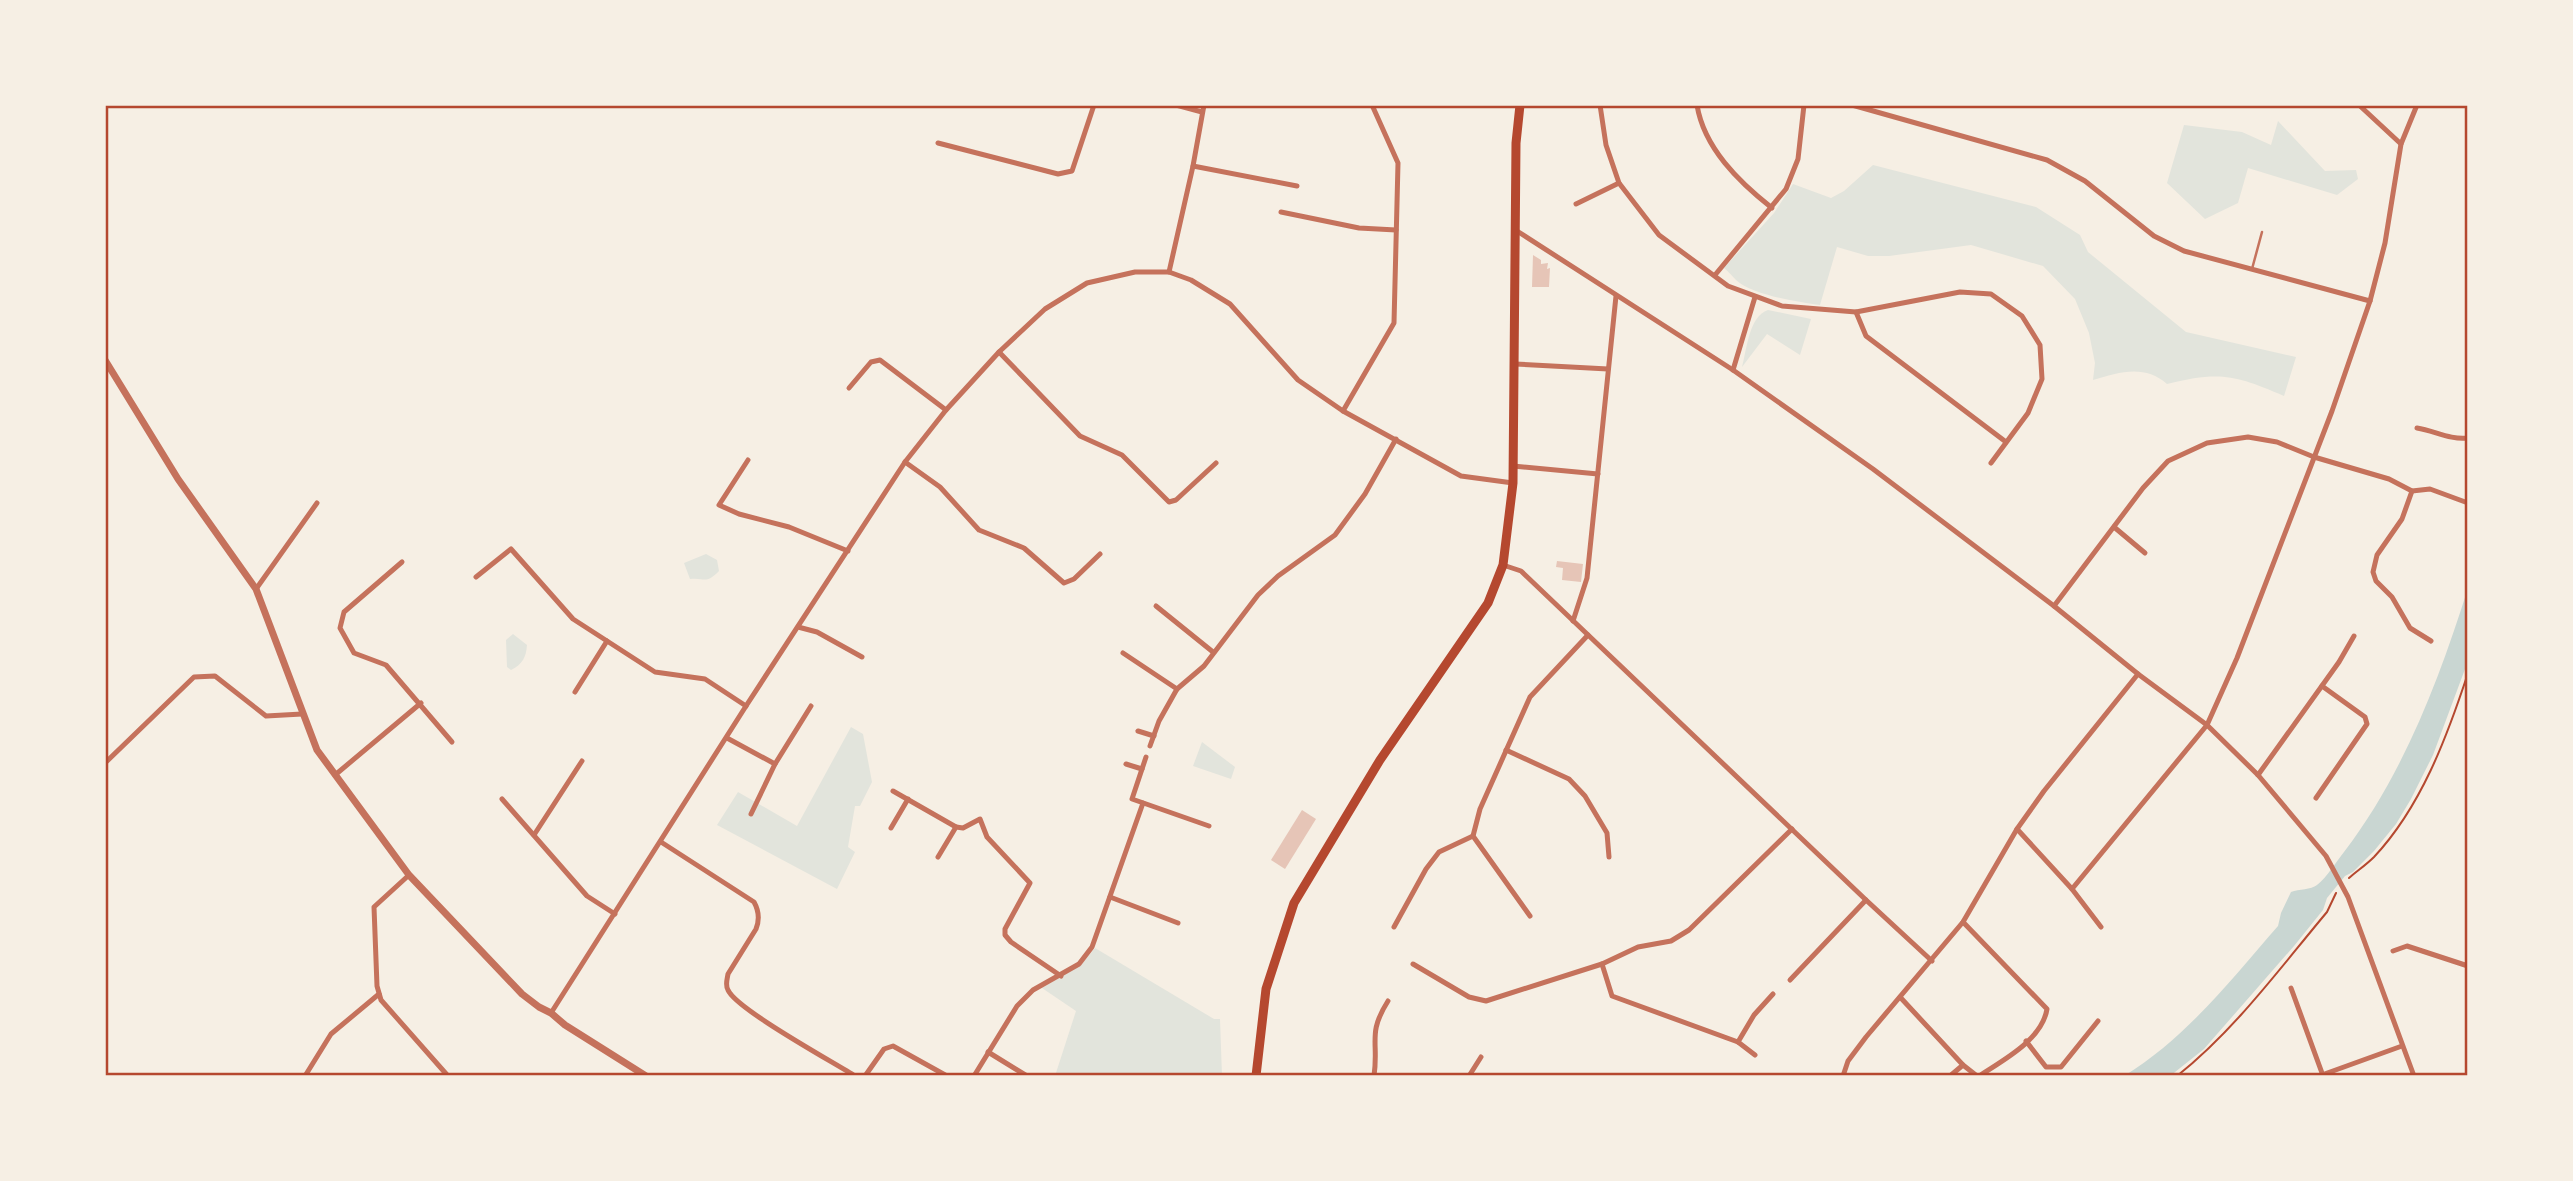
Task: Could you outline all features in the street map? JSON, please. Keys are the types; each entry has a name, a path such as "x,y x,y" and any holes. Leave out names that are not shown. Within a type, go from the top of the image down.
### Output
{"main road":[{"path":"1256,1076 1266,989 1294,903 1380,760 1488,603 1503,565 1513,483 1516,143 1520,105"}],"street":[{"path":"938,143 1058,174 1072,171 1094,105"},
{"path":"1169,272 1203,108 1176,105"},
{"path":"1343,411 1394,323 1398,163 1372,105"},
{"path":"1600,105 1606,145 1619,183 1659,235 1728,286 1782,306 1856,312 1960,292 1991,294 2022,316 2040,345 2042,379 2028,414 1991,463"},
{"path":"1697,105 1710,144 1752,192 1772,208"},
{"path":"1715,275 1786,189 1798,159 1804,105"},
{"path":"1852,105 2047,160 2085,181 2154,236 2184,251 2370,301"},
{"path":"2359,105 2402,144"},
{"path":"2072,889 2207,726 2237,658 2370,301 2385,243 2402,144 2417,105"},
{"path":"1193,166 1297,186"},
{"path":"1576,204 1619,183"},
{"path":"1281,212 1359,228 1396,230"},
{"path":"1517,231 1733,370 1873,469 2207,726 2258,775 2326,856 2348,897 2414,1076"},
{"path":"551,1013 905,462 999,352 1045,309 1087,283 1135,272 1169,272 1191,280 1230,304 1298,380 1343,411 1461,476 1513,483"},
{"path":"1573,621 1587,578 1616,296"},
{"path":"1733,370 1755,297"},
{"path":"1856,312 1866,336 2006,442"},
{"path":"999,352 1080,436 1122,455 1169,502 1176,500 1216,463"},
{"path":"105,360 178,479 256,589 317,750 409,875 522,994 565,1026 646,1076"},
{"path":"849,388 871,362 880,360 946,411"},
{"path":"1515,364 1608,369"},
{"path":"2417,428 2437,431 2453,439 2468,438"},
{"path":"2054,606 2143,488 2168,461 2207,443 2248,437 2277,442 2314,457 2389,479 2412,491 2430,489 2468,503"},
{"path":"1150,746 1159,721 1177,689 1200,670 1258,595 1278,576 1335,535 1365,494 1396,439"},
{"path":"748,460 719,505 739,514 789,527 848,551"},
{"path":"905,462 940,487 979,530 1024,548 1064,583 1074,579 1100,554"},
{"path":"1513,466 1598,474"},
{"path":"2412,491 2402,519 2377,555 2373,572 2376,581 2392,597 2410,628 2431,640"},
{"path":"256,589 317,503"},
{"path":"2114,527 2145,553"},
{"path":"476,577 511,548 573,619 655,672 705,679 746,706"},
{"path":"402,562 344,612 340,628 354,653 386,665 453,742"},
{"path":"1503,565 1521,571 1932,961"},
{"path":"1156,606 1213,653"},
{"path":"798,627 817,632 862,657"},
{"path":"1530,916 1474,836 1480,809 1530,697 1588,635"},
{"path":"2258,775 2339,662 2354,636"},
{"path":"575,692 607,641"},
{"path":"1123,653 1177,689"},
{"path":"1843,1076 1848,1061 1963,922 2017,829 2044,792 2138,674"},
{"path":"105,763 194,677 215,676 266,716 302,714"},
{"path":"2316,799 2367,724 2365,717 2322,686"},
{"path":"335,775 421,703"},
{"path":"751,814 775,764 811,706"},
{"path":"1138,731 1154,736"},
{"path":"727,738 775,764"},
{"path":"1506,750 1569,779 1585,796 1606,833 1609,857"},
{"path":"1146,757 1132,797 1209,826"},
{"path":"534,835 582,761"},
{"path":"1126,764 1142,769"},
{"path":"893,791 957,827 963,828 980,819 987,837 1030,883 1005,929 1005,935 1011,942 1061,976"},
{"path":"502,799 587,896 615,914"},
{"path":"891,828 908,799"},
{"path":"974,1076 1017,1006 1032,990 1079,964 1092,947 1143,803"},
{"path":"938,857 957,827"},
{"path":"1413,964 1469,997 1486,1001 1602,964 1638,947 1671,941 1689,930 1792,828"},
{"path":"2017,829 2072,889 2101,927"},
{"path":"1394,927 1426,869 1439,852 1474,836"},
{"path":"661,842 754,902 758,909 756,929 728,974 726,983 729,993 766,1022 855,1076"},
{"path":"409,875 374,907 381,1000 448,1076"},
{"path":"1110,897 1178,923"},
{"path":"1790,980 1866,900"},
{"path":"1900,997 1963,1065 1978,1076 2017,1050 2045,1022 2047,1009 1963,922"},
{"path":"2393,951 2407,946 2468,966"},
{"path":"1602,964 1612,996 1738,1042 1755,1055"},
{"path":"2291,988 2320,1075 2402,1046"},
{"path":"304,1076 331,1034 380,994"},
{"path":"1738,1042 1754,1015 1773,994"},
{"path":"1374,1076 1374,1032 1377,1019 1388,1002"},
{"path":"2026,1041 2046,1067 2061,1067 2098,1021"},
{"path":"865,1076 884,1049 893,1046 947,1076"},
{"path":"988,1052 1027,1076"},
{"path":"1469,1076 1481,1057"},
{"path":"1951,1076 1963,1065"}],"lane":[{"path":"2252,269 2262,232"}],"shaded area":[{"path":"2278,121 2325,171 2356,170 2358,179 2337,195 2248,168 2238,203 2205,219 2167,183 2184,125 2242,132 2271,145"},
{"path":"1873,165 2036,207 2080,235 2088,252 2186,332 2296,357 2284,396 2252,383 2227,377 2201,377 2167,384 2150,374 2132,372 2093,380 2095,363 2089,333 2075,299 2043,266 1971,245 1889,256 1868,256 1837,247 1820,305 1753,290 1736,280 1724,268 1774,213 1793,184 1831,198 1844,191"},
{"path":"1768,310 1811,319 1800,355 1767,334 1742,367 1753,326 1762,313"},
{"path":"706,554 717,560 719,571 708,579 690,579 684,563"},
{"path":"2468,588 2468,661 2433,755 2396,824 2374,851 2353,872 2345,876 2327,898 2323,910 2294,946 2204,1049 2170,1076 2124,1076 2168,1044 2207,1007 2278,926 2291,892 2312,888 2321,882 2365,822 2402,759 2432,692"},
{"path":"513,634 527,645 523,660 511,670 507,667 506,640"},
{"path":"851,727 863,734 872,782 860,806 855,806 848,847 855,852 837,889 717,825 738,792 797,826"},
{"path":"1202,742 1235,767 1231,779 1193,766"},
{"path":"1095,948 1214,1019 1220,1019 1222,1076 1055,1076 1076,1011 1042,988 1081,965"}],"building":[{"path":"1533,255 1541,260 1541,264 1548,263 1549,287 1532,287"},
{"path":"1557,561 1583,564 1581,582 1562,580 1563,568 1556,567"},
{"path":"1302,810 1316,819 1285,869 1271,860"}]}
